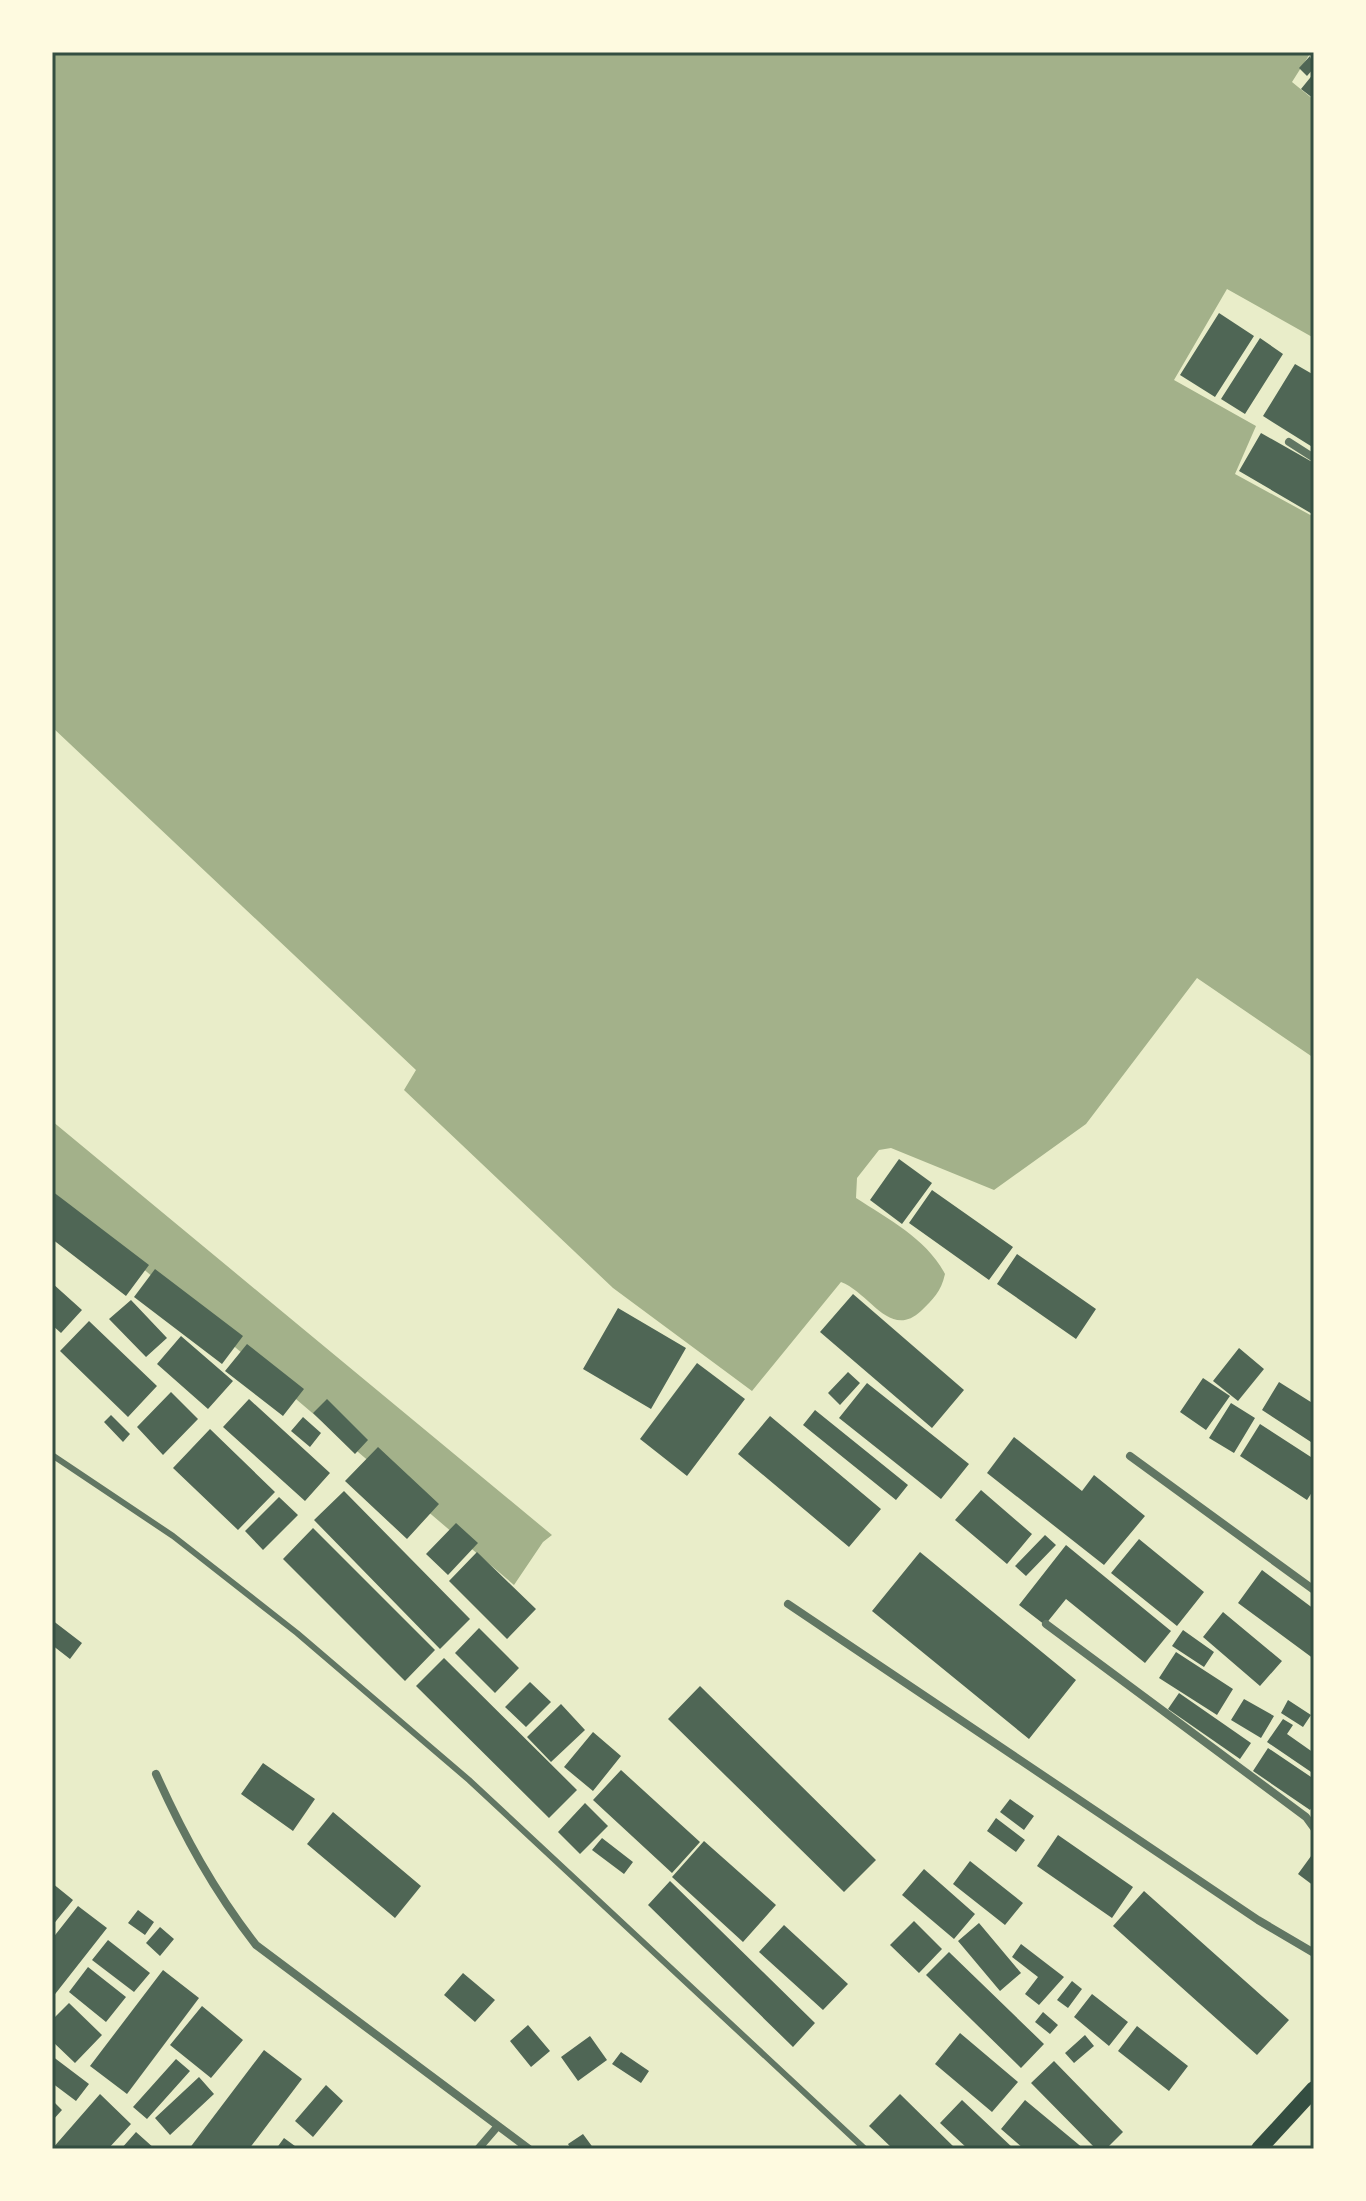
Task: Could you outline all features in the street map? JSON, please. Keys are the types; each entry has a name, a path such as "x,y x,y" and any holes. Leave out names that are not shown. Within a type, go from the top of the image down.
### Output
{"main road":[{"path":"1259,2149 1314,2089"}],"street":[{"path":"1289,442 1314,458"},
{"path":"1130,1456 1314,1590"},
{"path":"788,1604 1078,1801 1258,1920 1314,1953"},
{"path":"1046,1624 1226,1754 1306,1817 1314,1828"},
{"path":"156,1774 189,1846 222,1901 256,1945 529,2149"},
{"path":"478,2149 497,2127"}],"lane":[{"path":"52,1455 173,1536 297,1633 458,1770 865,2149"}],"shaded area":[{"path":"52,52 1311,52 1292,82 1314,100 1314,338 1227,289 1174,380 1256,426 1235,474 1314,517 1314,1058 1197,978 1086,1124 994,1190 891,1148 879,1150 857,1178 856,1198 906,1231 928,1250 945,1274 939,1290 921,1311 910,1319 900,1320 880,1312 841,1282 752,1391 613,1288 404,1090 416,1070 52,727"},
{"path":"52,1121 552,1535 543,1542 514,1585 52,1191"}],"building":[{"path":"1310,56 1314,68 1307,76 1299,68"},
{"path":"1314,73 1314,99 1301,89"},
{"path":"1219,313 1254,336 1215,397 1180,375"},
{"path":"1260,338 1283,354 1245,414 1221,399"},
{"path":"1295,364 1314,375 1314,448 1263,416"},
{"path":"1261,433 1314,463 1314,515 1239,471"},
{"path":"899,1159 932,1183 902,1224 870,1200"},
{"path":"932,1190 1013,1247 989,1280 909,1223"},
{"path":"52,1191 149,1265 126,1296 52,1239"},
{"path":"1017,1254 1096,1309 1076,1339 997,1284"},
{"path":"155,1269 243,1336 222,1364 134,1297"},
{"path":"52,1283 82,1310 61,1333 52,1325"},
{"path":"853,1294 964,1390 932,1428 820,1332"},
{"path":"131,1300 167,1338 146,1357 109,1319"},
{"path":"618,1308 686,1348 651,1409 583,1369"},
{"path":"89,1321 157,1386 128,1417 60,1351"},
{"path":"181,1336 233,1381 208,1409 157,1364"},
{"path":"247,1344 304,1389 283,1416 225,1371"},
{"path":"1239,1348 1264,1369 1238,1401 1213,1381"},
{"path":"697,1363 745,1399 687,1476 640,1439"},
{"path":"848,1372 860,1383 840,1405 828,1393"},
{"path":"1203,1378 1230,1396 1206,1430 1180,1412"},
{"path":"1279,1382 1314,1404 1314,1444 1262,1410"},
{"path":"867,1383 969,1464 941,1499 839,1418"},
{"path":"171,1392 198,1419 163,1455 137,1427"},
{"path":"249,1399 330,1473 305,1501 223,1427"},
{"path":"327,1399 368,1440 355,1454 313,1413"},
{"path":"1231,1403 1255,1418 1234,1453 1209,1438"},
{"path":"815,1410 908,1485 896,1500 803,1425"},
{"path":"111,1415 130,1434 123,1442 104,1422"},
{"path":"770,1416 881,1509 849,1547 738,1454"},
{"path":"303,1417 321,1433 310,1447 291,1431"},
{"path":"1260,1424 1314,1459 1314,1489 1307,1500 1240,1456"},
{"path":"210,1429 275,1492 238,1530 173,1468"},
{"path":"1014,1437 1082,1491 1094,1475 1145,1516 1104,1565 987,1473"},
{"path":"378,1447 439,1504 407,1539 345,1481"},
{"path":"981,1490 1032,1534 1007,1564 955,1520"},
{"path":"344,1491 470,1619 440,1649 314,1520"},
{"path":"279,1497 298,1515 263,1550 245,1531"},
{"path":"456,1523 478,1543 448,1575 426,1554"},
{"path":"313,1528 435,1650 405,1681 283,1559"},
{"path":"1045,1535 1056,1545 1026,1576 1015,1566"},
{"path":"1139,1539 1204,1592 1177,1626 1111,1573"},
{"path":"1066,1545 1171,1631 1145,1663 1066,1599 1045,1625 1019,1605"},
{"path":"477,1552 536,1609 507,1639 449,1581"},
{"path":"920,1552 1076,1680 1029,1739 872,1611"},
{"path":"1262,1570 1314,1609 1314,1659 1238,1603"},
{"path":"1223,1612 1282,1661 1260,1686 1203,1637"},
{"path":"52,1620 82,1643 70,1659 52,1645"},
{"path":"479,1628 519,1668 495,1693 455,1653"},
{"path":"1183,1630 1214,1652 1204,1667 1172,1646"},
{"path":"1176,1652 1233,1689 1217,1715 1159,1678"},
{"path":"444,1658 577,1790 549,1818 416,1686"},
{"path":"530,1682 551,1702 526,1727 505,1707"},
{"path":"700,1686 876,1860 844,1892 668,1719"},
{"path":"1179,1693 1251,1743 1240,1759 1168,1709"},
{"path":"1244,1699 1274,1716 1261,1738 1231,1720"},
{"path":"1288,1700 1311,1715 1303,1727 1281,1713"},
{"path":"561,1704 585,1730 551,1762 527,1737"},
{"path":"1283,1719 1293,1725 1287,1734 1314,1753 1314,1774 1267,1742"},
{"path":"593,1732 621,1756 593,1791 564,1767"},
{"path":"1268,1748 1314,1779 1314,1804 1310,1810 1253,1771"},
{"path":"263,1763 315,1799 293,1831 241,1794"},
{"path":"621,1770 700,1842 672,1873 593,1800"},
{"path":"1010,1799 1034,1816 1024,1830 1000,1812"},
{"path":"585,1803 608,1826 580,1854 558,1832"},
{"path":"333,1812 421,1886 395,1918 307,1844"},
{"path":"996,1818 1025,1840 1016,1852 987,1831"},
{"path":"1058,1835 1133,1887 1112,1918 1037,1866"},
{"path":"602,1838 633,1862 624,1874 592,1850"},
{"path":"704,1841 776,1905 743,1942 672,1877"},
{"path":"1314,1852 1314,1886 1298,1874"},
{"path":"970,1861 1023,1903 1005,1925 953,1884"},
{"path":"924,1869 975,1914 954,1939 902,1895"},
{"path":"670,1881 815,2023 793,2047 648,1905"},
{"path":"52,1883 73,1900 52,1926"},
{"path":"1144,1891 1289,2020 1257,2055 1113,1926"},
{"path":"78,1906 107,1928 52,1998 52,1939"},
{"path":"138,1910 154,1922 145,1935 128,1923"},
{"path":"914,1921 942,1949 919,1973 890,1945"},
{"path":"979,1923 1021,1973 1000,1991 958,1941"},
{"path":"784,1925 848,1984 823,2010 759,1952"},
{"path":"160,1927 174,1939 160,1956 146,1943"},
{"path":"108,1940 150,1973 134,1992 92,1960"},
{"path":"1021,1944 1064,1977 1039,2005 1025,1994 1038,1977 1012,1957"},
{"path":"949,1952 1044,2044 1021,2068 926,1975"},
{"path":"88,1967 126,1997 106,2022 69,1992"},
{"path":"163,1970 199,1998 127,2094 90,2066"},
{"path":"463,1973 495,2000 475,2022 444,1995"},
{"path":"1072,1981 1082,1989 1068,2008 1057,2000"},
{"path":"1092,1994 1128,2022 1109,2046 1074,2017"},
{"path":"69,2003 102,2035 75,2063 52,2041 52,2020"},
{"path":"202,2006 243,2040 211,2078 170,2045"},
{"path":"1043,2012 1058,2025 1050,2034 1035,2022"},
{"path":"528,2025 550,2051 531,2067 510,2041"},
{"path":"1137,2026 1188,2066 1169,2091 1118,2051"},
{"path":"960,2033 1018,2082 992,2112 935,2064"},
{"path":"1085,2035 1094,2046 1074,2063 1065,2053"},
{"path":"590,2036 607,2060 578,2081 561,2057"},
{"path":"264,2050 302,2079 249,2149 189,2149"},
{"path":"621,2052 649,2071 641,2083 612,2064"},
{"path":"52,2056 89,2084 76,2101 52,2083"},
{"path":"176,2059 190,2071 147,2119 133,2107"},
{"path":"1054,2061 1123,2132 1106,2149 1096,2149 1031,2083"},
{"path":"199,2077 214,2094 170,2135 155,2118"},
{"path":"326,2085 343,2101 313,2137 295,2121"},
{"path":"100,2094 131,2124 108,2149 52,2149"},
{"path":"900,2094 956,2149 893,2149 869,2126"},
{"path":"52,2100 62,2110 52,2121"},
{"path":"962,2100 1014,2149 968,2149 940,2123"},
{"path":"1025,2100 1084,2149 1024,2149 1001,2129"},
{"path":"136,2132 155,2149 121,2149"},
{"path":"583,2134 594,2149 571,2149 568,2144"},
{"path":"284,2138 299,2149 276,2149"}]}
